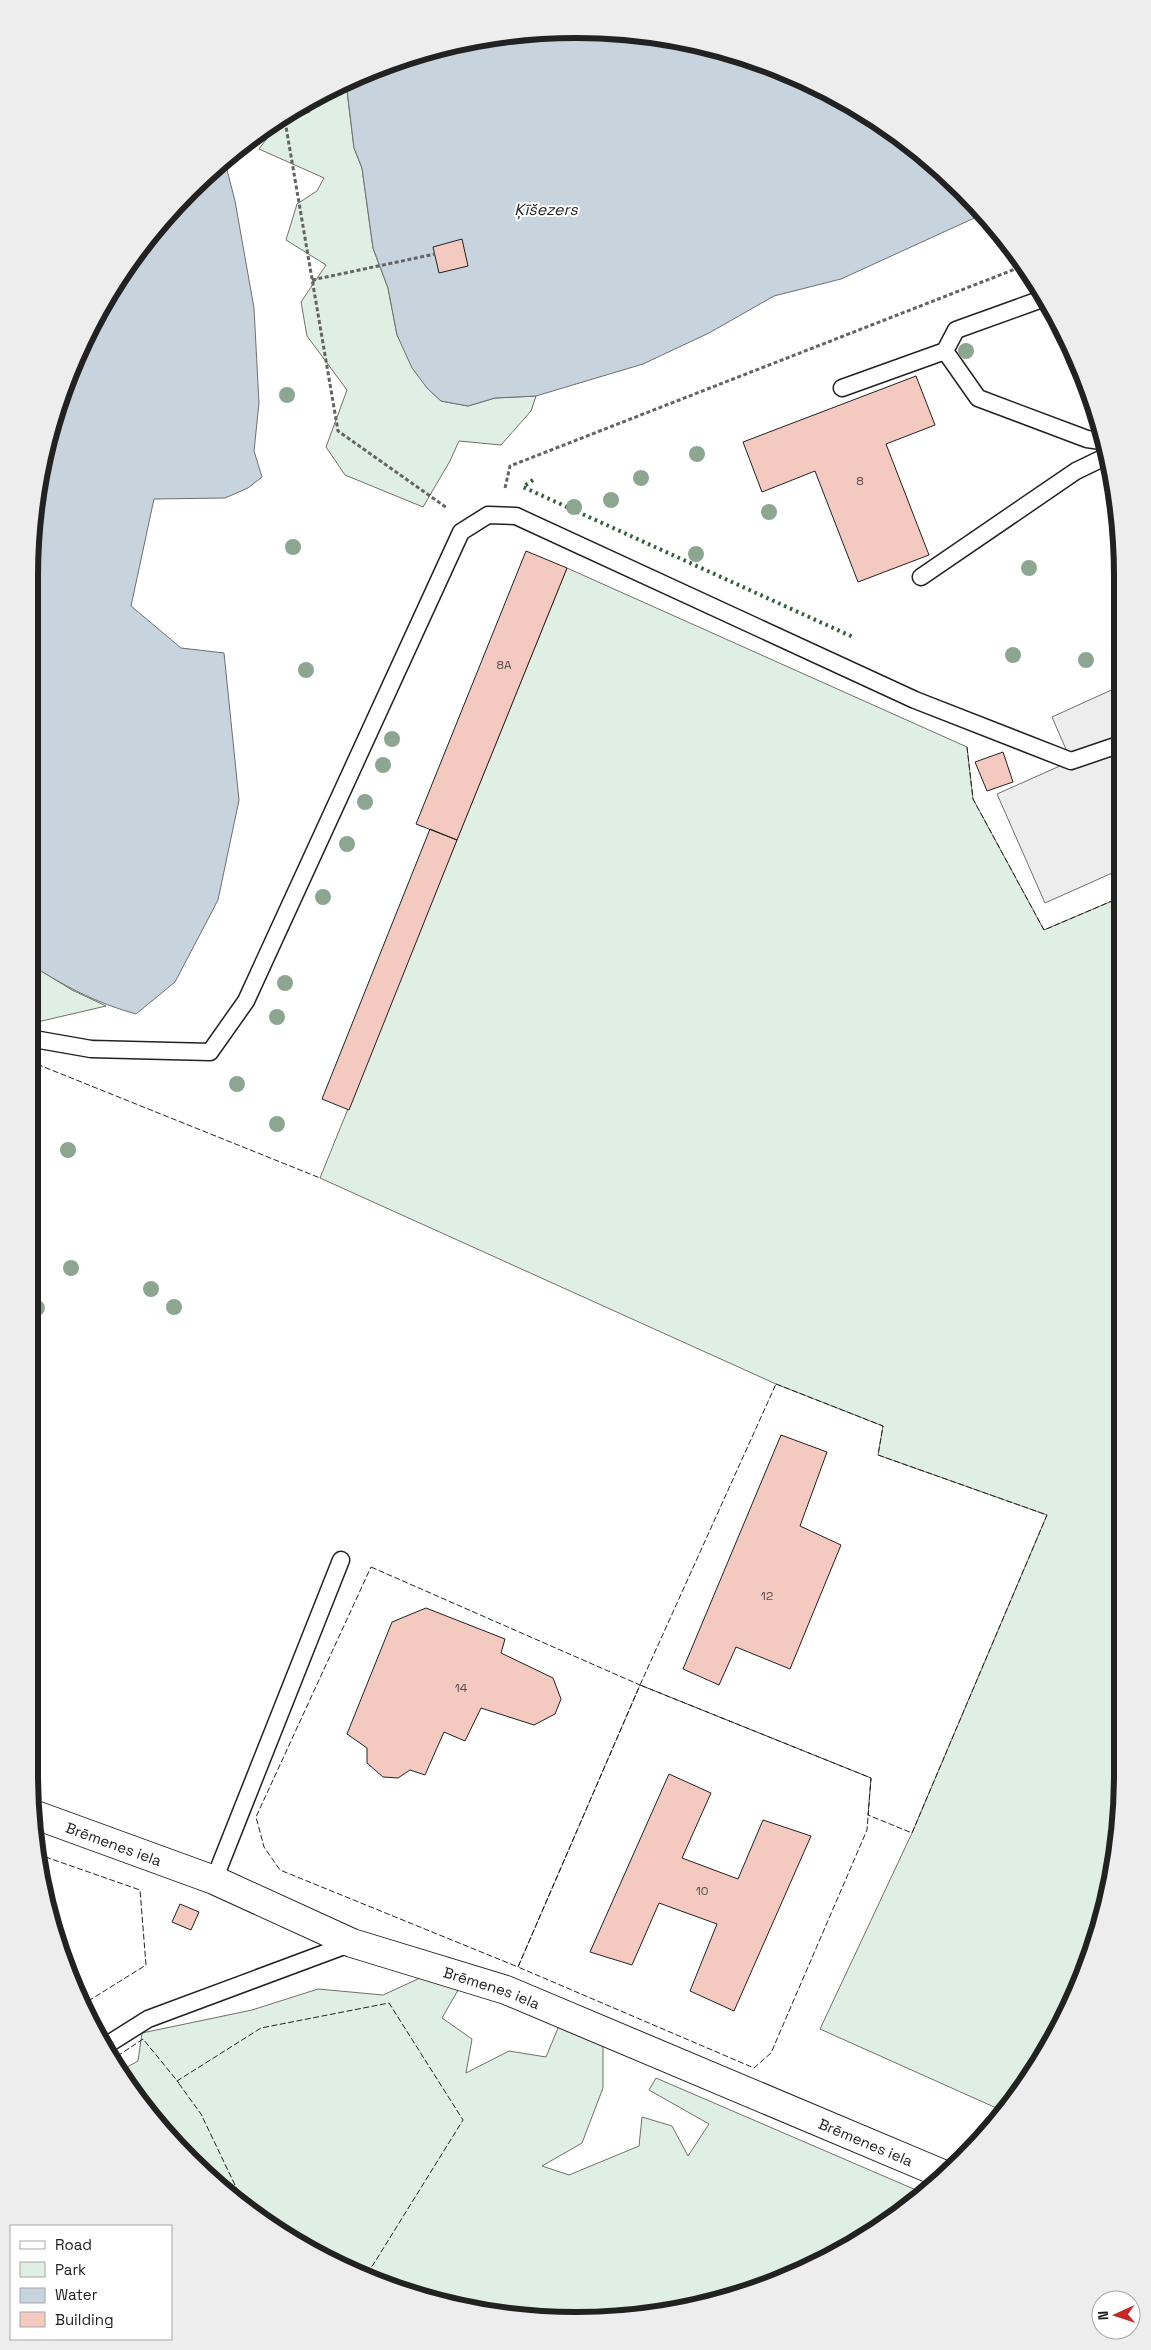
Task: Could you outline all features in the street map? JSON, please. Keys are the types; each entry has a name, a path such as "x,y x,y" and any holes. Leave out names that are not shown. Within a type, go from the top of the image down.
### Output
{"street":[{"name":"Brēmenes iela","path":"40,1816 214,1880 352,1943 506,1990 938,2172"}],"lane":[{"path":"842,388 945,351 956,330 1038,301"},
{"path":"945,351 978,398 1087,439 1096,440"},
{"path":"921,577 1076,471 1100,459"},
{"path":"38,1040 91,1050 210,1052 246,1001 461,532 488,515 516,516 915,700 1071,761 1114,745"},
{"path":"214,1880 341,1560"},
{"path":"110,2043 148,2019 352,1943"}],"path":[{"path":"285,123 338,431 472,525"},
{"path":"312,280 435,254"},
{"path":"499,515 510,466 1017,268"}],"green space":[{"path":"347,89 354,148 362,168 373,248 388,288 397,335 427,388 441,401 468,406 495,398 536,396 531,411 501,445 459,441 450,461 423,507 345,475 326,447 347,390 307,336 301,302 326,265 286,240 297,204 317,191 324,178 259,149 272,131 293,118 310,112 306,111"},
{"path":"567,568 967,747 973,799 1044,930 1114,900 1114,1774 1109,1845 1095,1914 1073,1980 1041,2044 1023,2073 997,2108 820,2029 912,1833 1047,1515 878,1455 883,1426 776,1384 320,1178"},
{"path":"38,969 72,990 106,1006 38,1022"},
{"path":"420,1978 461,1985 442,2018 472,2039 466,2073 509,2051 546,2057 561,2021 603,2041 603,2088 582,2143 542,2166 569,2175 639,2146 642,2117 672,2126 688,2156 709,2124 649,2090 656,2078 916,2190 874,2222 813,2257 781,2272 715,2294 646,2308 611,2311 540,2311 505,2308 436,2294 370,2272 306,2240 277,2222 221,2179 195,2155 149,2102 125,2068 138,2061 142,2033 252,2010 318,1989 383,1995"}],"shaded area":[{"path":"1114,689 1114,872 1045,903 997,794 1071,761 1052,717"}],"water":[{"name":"Ķīšezers","path":"576,38 646,42 715,56 748,66 781,78 813,93 874,128 903,149 956,195 976,217 841,279 774,296 709,333 643,364 536,396 495,398 468,406 441,401 427,388 412,368 397,335 388,288 373,248 362,168 354,148 347,89 403,66 436,56 505,42"},
{"path":"226,167 235,201 254,308 259,403 254,451 262,477 248,488 225,498 154,499 131,606 181,648 224,653 239,800 218,900 175,982 136,1014 107,1005 55,980 38,969 38,576 42,505 48,471 56,436 78,370 110,306 128,277 171,221 195,195"}],"building":[{"path":"462,239 468,266 439,273 433,247"},
{"path":"916,376 935,425 886,444 929,555 858,582 815,471 762,492 743,442"},
{"path":"526,551 567,568 457,840 416,824"},
{"path":"1003,752 1013,782 987,791 975,762"},
{"path":"430,829 457,840 349,1110 322,1099"},
{"path":"781,1435 827,1452 800,1526 841,1545 790,1669 736,1647 719,1685 683,1669"},
{"path":"426,1608 505,1639 501,1653 553,1678 561,1699 555,1714 534,1725 481,1708 465,1741 444,1732 425,1775 410,1770 398,1778 383,1777 367,1763 367,1748 347,1734 392,1622"},
{"path":"669,1774 711,1793 682,1858 738,1879 763,1820 811,1836 734,2011 690,1991 717,1924 659,1903 632,1965 590,1952"},
{"path":"180,1904 199,1912 191,1930 172,1922"}],"hedge":[{"path":"533,480 523,487 853,637"}],"fence":[{"path":"967,747 973,799 1044,930 1114,900"},
{"path":"38,1065 320,1178"},
{"path":"776,1384 883,1426 878,1455 1047,1515 912,1833 868,1815 871,1778 640,1685 776,1384"},
{"path":"371,1567 640,1685 518,1967 280,1870 264,1847 256,1817 371,1567"},
{"path":"640,1685 871,1778 867,1830 771,2053 754,2068 518,1967 640,1685"},
{"path":"44,1856 140,1890 146,1965 88,2001"},
{"path":"239,2194 201,2114 177,2081 261,2028 389,2003 463,2120 373,2265 367,2270"},
{"path":"117,2056 143,2039 179,2083"}]}
